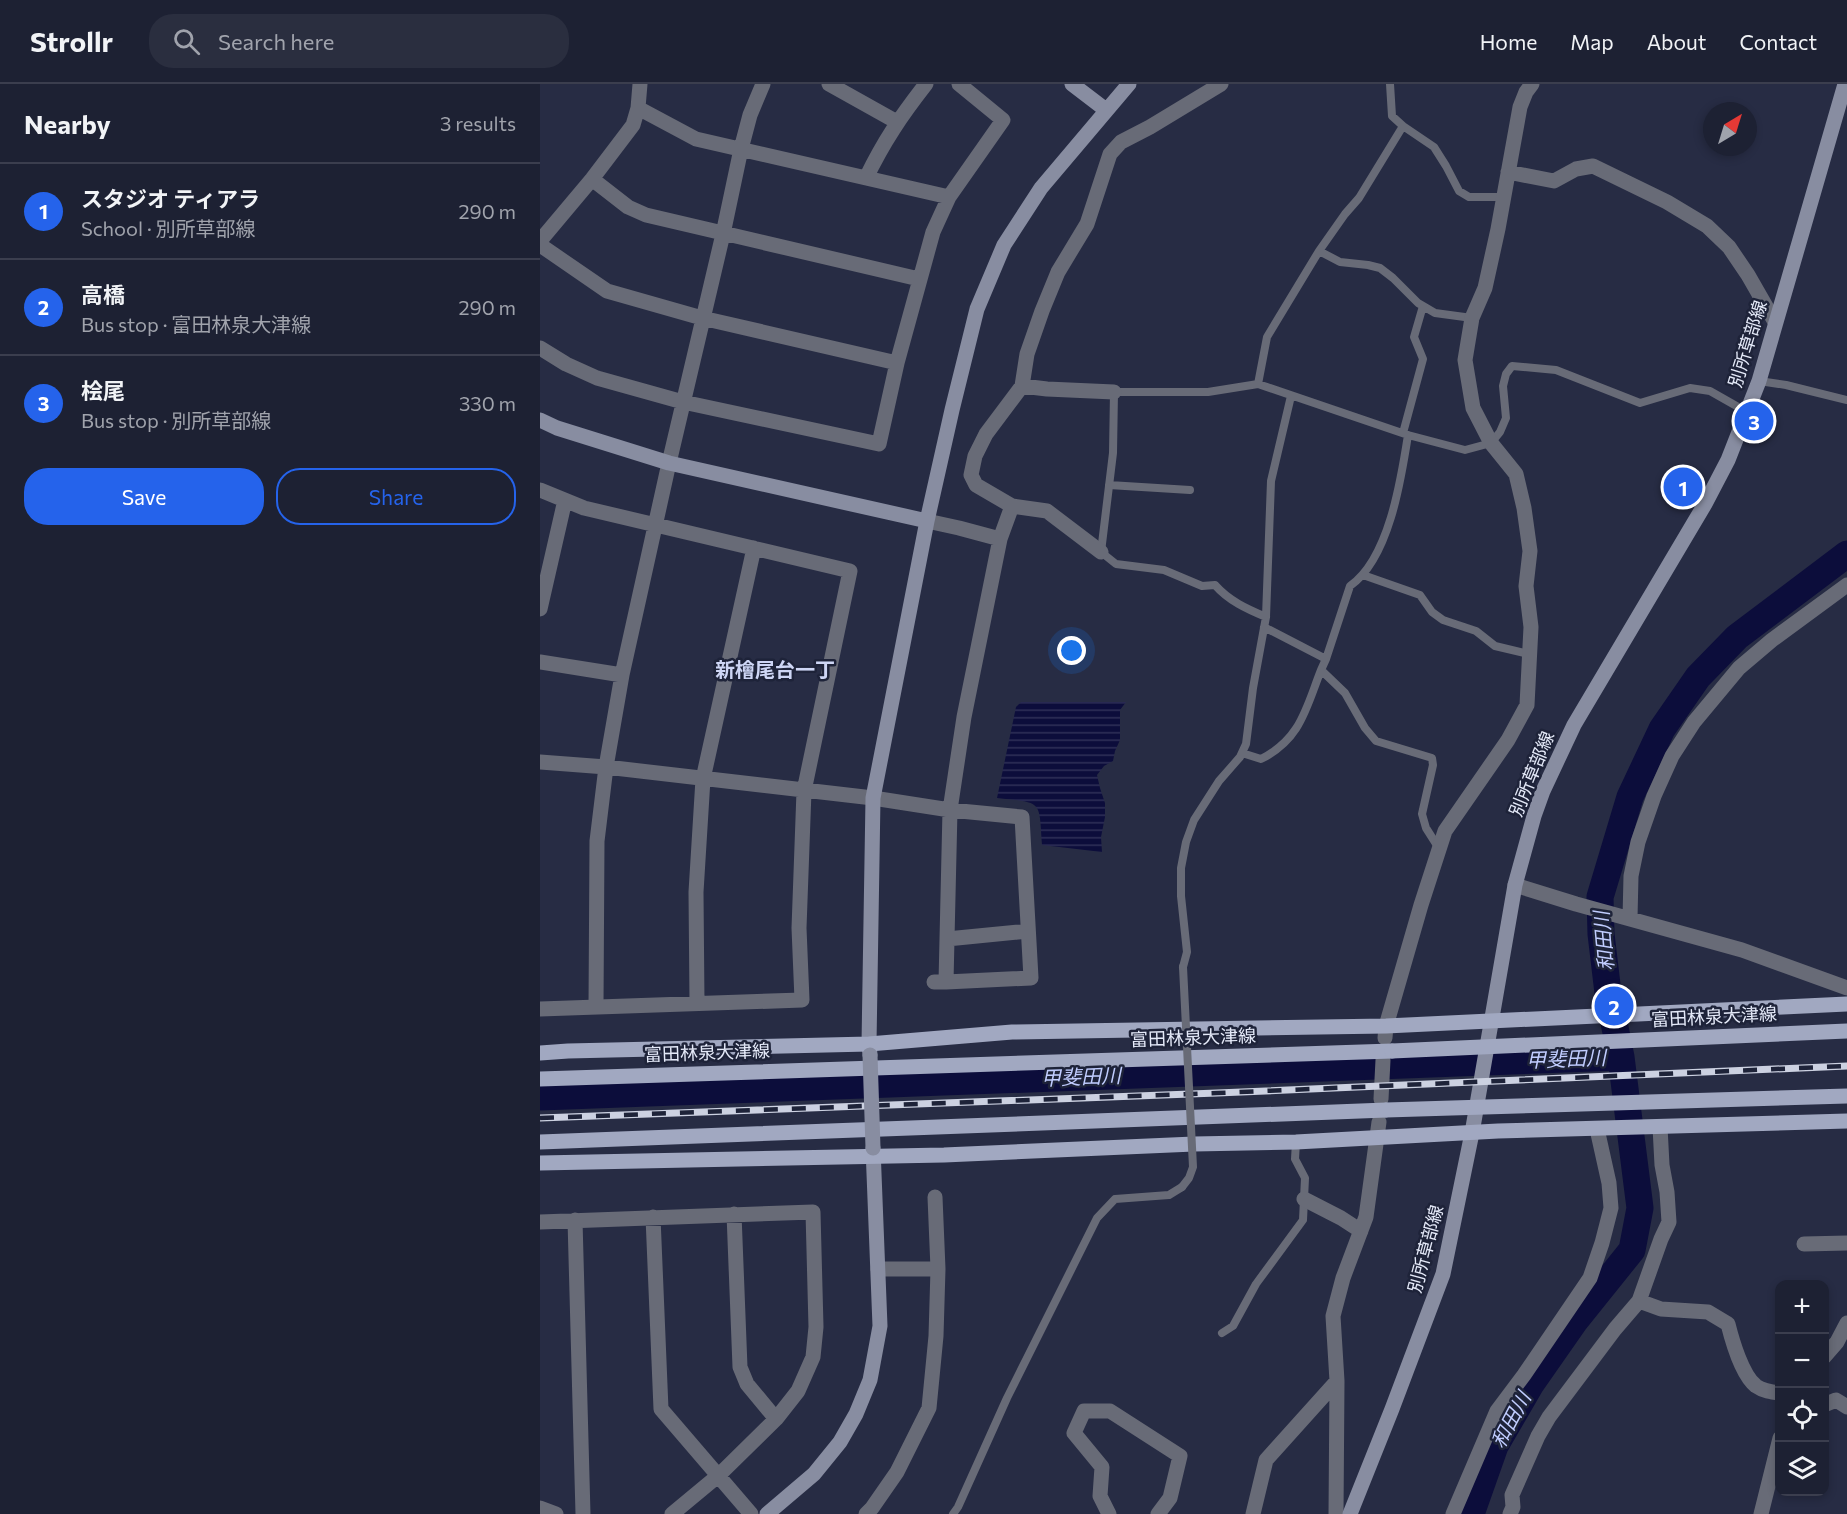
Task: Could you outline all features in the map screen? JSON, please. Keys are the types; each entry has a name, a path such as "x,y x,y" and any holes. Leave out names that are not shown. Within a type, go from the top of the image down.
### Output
{"main road":[{"path":"540,1053 869,1050 1012,1032 1387,1044 1491,1021 1847,1004"},
{"name":"富田林泉大津線","path":"540,1079 1387,1044 1847,1031"},
{"path":"540,1142 1382,1110 1847,1096"},
{"path":"540,1163 1296,1142 1472,1133 1847,1122"}],"street":[{"path":"640,84 638,108 633,125 540,243 607,291 702,318 897,363"},
{"path":"596,1006 597,841 606,767 622,675 741,149 750,115 763,84"},
{"path":"829,84 897,122"},
{"path":"866,178 897,122 926,84"},
{"path":"540,348 566,364 597,378 683,402 879,444 897,363 933,232 949,196 1003,120 959,84"},
{"path":"1072,84 1106,110"},
{"path":"767,1514 814,1474 840,1442 856,1414 870,1380 880,1326 869,1050 873,798 927,521 977,309 1004,245 1041,188 1129,84"},
{"path":"1101,552 1047,511 1012,506 976,485 971,475 975,456 986,434 1022,386 1027,354 1042,311 1058,272 1087,224 1110,154 1121,142 1221,84"},
{"path":"1336,1514 1337,1381 1333,1316 1343,1278 1366,1216 1382,1110 1387,1044 1421,905 1445,831 1508,740 1527,705 1531,627 1526,586 1530,550 1524,508 1516,474 1491,442 1473,408 1465,360 1472,318 1485,288 1498,230 1520,107 1532,84"},
{"name":"別所草部線","path":"1350,1514 1443,1274 1497,998 1499,969 1515,885 1534,816 1560,751 1574,725 1705,504 1728,460 1760,381 1775,322 1845,84"},
{"path":"638,108 696,140 949,196"},
{"path":"1508,172 1554,181 1576,169 1593,166 1667,202 1707,226 1729,247 1775,322"},
{"path":"592,179 628,207 646,215 919,279"},
{"path":"1022,386 1114,392"},
{"path":"540,420 557,428 669,463 1000,539"},
{"path":"540,490 584,508 850,571 804,791 799,928 802,1000 540,1009"},
{"path":"540,609 543,583 565,500"},
{"path":"540,762 606,767 873,798 950,810 1022,817 1031,978 940,982 947,939 950,810 964,717 1000,539 1012,506"},
{"path":"697,1003 696,892 703,779 754,548"},
{"path":"1628,918 1631,876 1638,842 1654,796 1672,756 1694,722 1739,668 1772,640 1847,585"},
{"path":"540,663 622,675"},
{"path":"1515,885 1742,950 1847,987"},
{"path":"947,939 1028,931"},
{"path":"1510,1514 1513,1507 1512,1495 1538,1436 1549,1417 1639,1301 1661,1239 1670,1222 1658,1127"},
{"path":"1454,1514 1497,1411 1590,1278 1611,1208 1601,1129"},
{"path":"866,1514 897,1472 929,1408 936,1336 938,1269 935,1197"},
{"path":"1304,1199 1361,1231"},
{"path":"540,1222 813,1212 816,1327 813,1358 798,1391 776,1419 719,1475 672,1514"},
{"path":"734,1214 740,1367 747,1384 776,1419"},
{"path":"653,1217 661,1409 751,1514"},
{"path":"575,1220 583,1514"},
{"path":"1804,1244 1847,1243"},
{"path":"878,1269 938,1269"},
{"path":"1639,1301 1661,1308 1708,1312 1728,1324 1739,1360 1754,1384 1764,1390 1775,1392"},
{"path":"1829,1351 1847,1323"},
{"path":"1253,1514 1266,1461 1337,1381"},
{"path":"1829,1403 1836,1401 1847,1407"},
{"path":"1109,1514 1100,1496 1102,1467 1074,1433 1084,1411 1110,1411 1180,1456 1170,1498 1158,1514"},
{"path":"1761,1514 1778,1442"},
{"path":"540,1508 556,1514"}],"lane":[{"path":"1390,84 1392,116 1434,147 1459,191 1469,197 1503,197"},
{"path":"1258,384 1267,337 1319,251 1359,198 1403,126"},
{"path":"1319,251 1340,262 1380,268 1418,303 1435,313 1472,318"},
{"path":"1242,753 1261,759 1276,751 1291,737 1300,722 1326,659 1350,586 1358,581 1373,561 1390,521 1401,480 1406,434 1424,359 1414,338 1423,306"},
{"path":"1266,616 1246,609 1224,595 1215,585 1202,586 1164,570 1116,564 1101,552 1113,453 1114,392 1208,392 1258,384 1406,434 1466,450 1491,442 1500,432 1506,418 1503,386 1506,374 1512,366 1556,370 1640,403 1690,388 1710,391 1747,412"},
{"path":"1760,381 1847,400"},
{"path":"953,1514 1007,1398 1097,1218 1115,1199 1169,1195 1182,1187 1190,1178 1194,1167 1183,967 1187,952 1181,896 1181,868 1186,842 1194,820 1218,781 1242,753 1246,744 1266,616 1271,482 1291,396"},
{"path":"1109,484 1190,490"},
{"path":"1363,574 1420,595 1432,612 1443,620 1476,631 1495,646 1529,654"},
{"path":"1264,627 1326,659"},
{"path":"1321,670 1345,693 1365,728 1376,741 1432,758 1433,765 1422,814 1426,828 1440,850"},
{"path":"1222,1333 1233,1326 1256,1284 1303,1220 1305,1178 1295,1159 1296,1142"}],"shaded area":[{"path":"1021,702 1126,702 1120,710 1120,740 1113,761 1104,766 1097,775 1105,803 1101,837 1102,852 1042,845 1039,812 1036,806 1023,801 997,798 1016,707"}],"waterway":[{"name":"和田川","path":"1471,1514 1495,1446 1531,1384 1575,1321 1632,1250 1640,1208 1621,1057 1608,993 1601,934 1600,897 1630,797 1662,729 1698,677 1737,637 1847,554"},
{"name":"甲斐田川","path":"540,1097 1621,1057"}],"railway":[{"path":"540,1118 1217,1093 1847,1066"}],"place":[{"name":"桧尾","path":"1754,421"},
{"name":"スタジオ ティアラ","path":"1683,487"},
{"name":"高橋","path":"1614,1006"}],"district":[{"name":"新檜尾台一丁","path":"775,670"}]}
